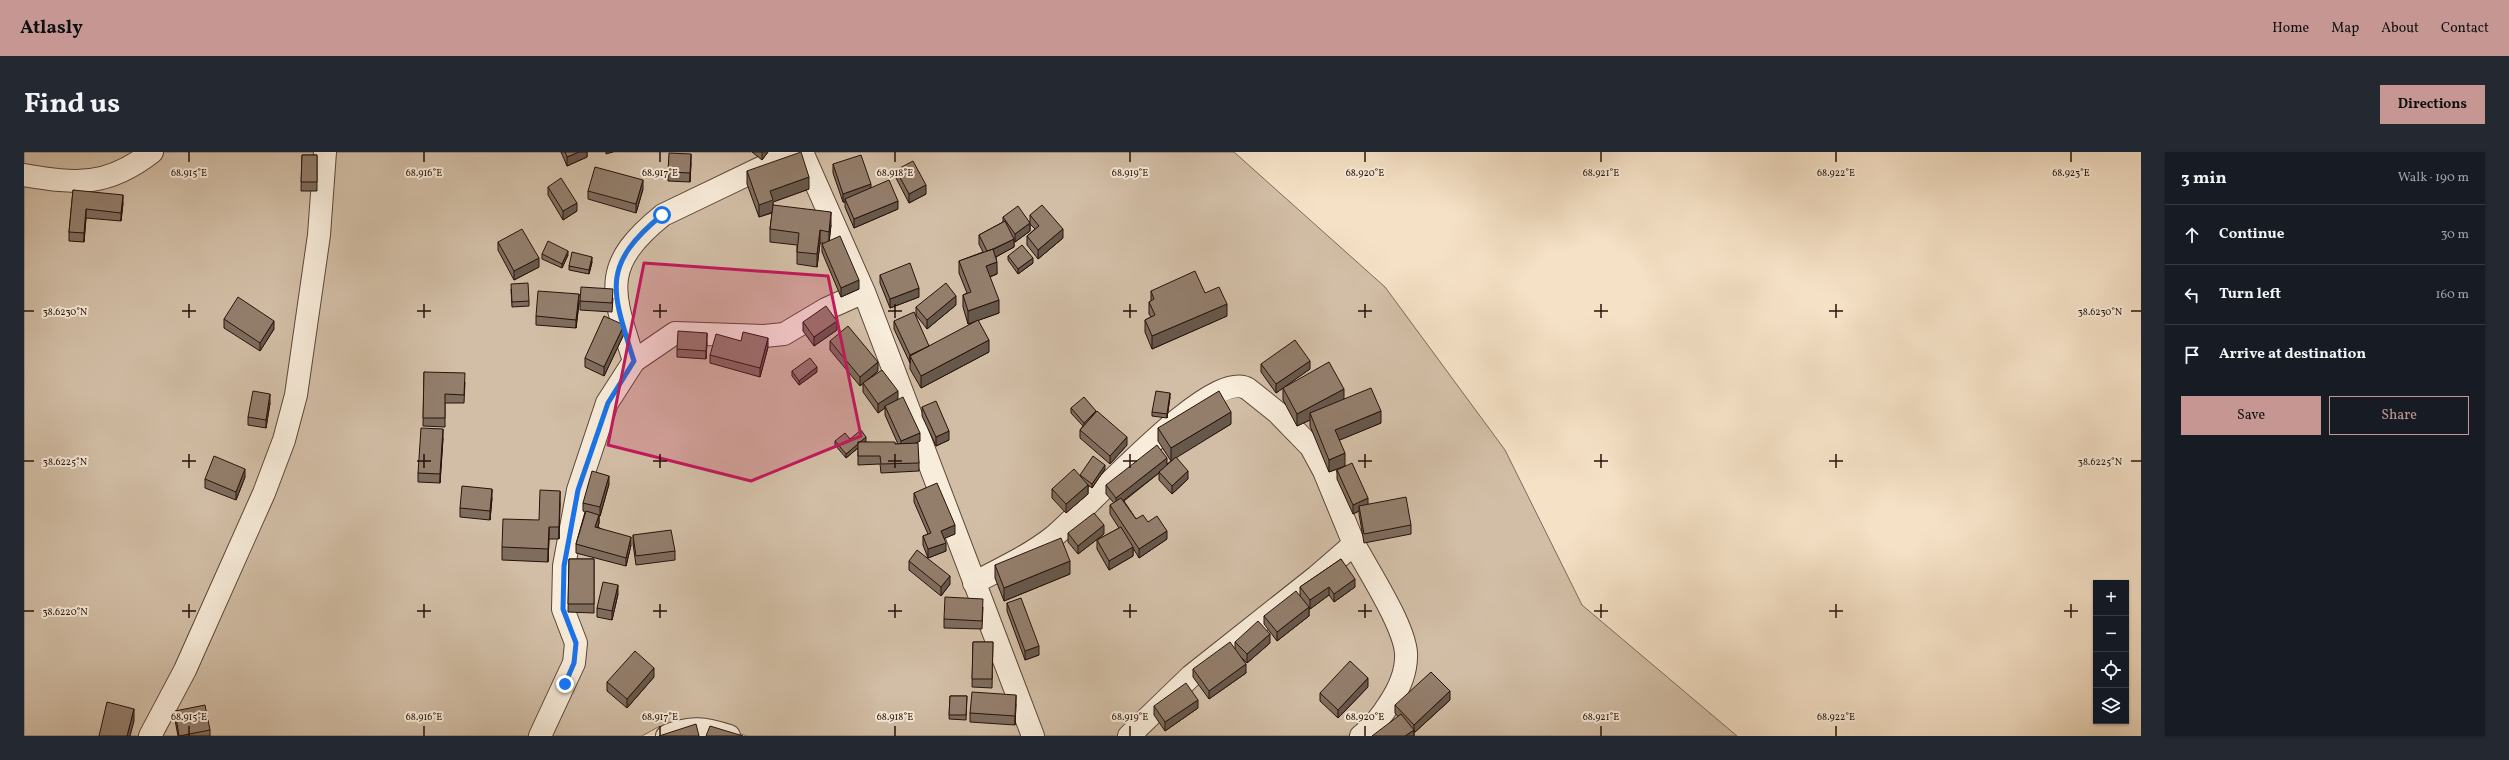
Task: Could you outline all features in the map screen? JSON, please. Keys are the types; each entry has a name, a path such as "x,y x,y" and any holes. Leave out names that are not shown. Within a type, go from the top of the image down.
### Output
{"street":[{"path":"24,176 56,181 82,181 105,178 127,170 152,152"},
{"path":"150,736 185,670 264,493 284,440 296,395 318,243 325,152"},
{"path":"634,361 618,308 616,291 624,254 646,229 662,215 794,152"},
{"path":"802,152 864,292 1033,736"},
{"path":"540,736 574,663 576,643 563,609 564,566 578,490 608,403 634,361 675,333 764,336 784,334 826,309 864,292"},
{"path":"974,583 1052,538 1161,432 1196,406 1230,386 1243,386 1278,413 1311,447 1324,471 1354,544 1386,602 1403,641 1406,654 1403,676 1394,696 1378,720 1361,736"},
{"path":"1129,736 1191,676 1304,587 1354,544"},
{"path":"667,736 680,730 695,728 729,736"}],"highlighted area":[{"path":"644,263 828,276 861,436 751,481 608,445"}],"shaded area":[{"path":"24,152 1234,152 1385,287 1505,450 1582,605 1737,736 747,736 696,719 658,727 642,736 24,736"}],"building":[{"path":"565,152 579,152 567,157"},
{"path":"801,152 809,177 770,191 773,200 759,205 747,171"},
{"path":"669,153 691,154 690,173 668,172"},
{"path":"302,155 317,155 317,182 301,182"},
{"path":"861,155 871,184 843,194 833,164"},
{"path":"913,161 926,185 909,194 896,170"},
{"path":"595,167 643,180 636,204 588,191"},
{"path":"561,178 577,203 563,211 548,187"},
{"path":"889,180 898,201 854,219 845,199"},
{"path":"73,190 123,195 121,213 86,209 84,233 69,232"},
{"path":"773,205 831,212 829,232 820,230 817,254 797,252 799,233 770,229"},
{"path":"1042,205 1063,229 1038,250 1027,236 1039,226 1030,215"},
{"path":"1018,206 1030,223 1015,234 1003,217"},
{"path":"1005,221 1014,239 987,251 979,235"},
{"path":"522,229 539,258 514,271 498,242"},
{"path":"840,236 859,280 841,288 822,244"},
{"path":"548,241 568,251 562,264 542,254"},
{"path":"1022,245 1033,258 1018,269 1008,256"},
{"path":"993,249 997,262 986,266 999,300 968,311 963,295 971,292 959,261"},
{"path":"572,252 592,257 589,270 569,266"},
{"path":"910,263 919,288 890,299 880,275"},
{"path":"1195,271 1205,293 1219,287 1227,304 1152,336 1145,320 1155,315 1149,302 1154,299 1151,291"},
{"path":"528,283 529,301 512,302 511,284"},
{"path":"946,283 956,296 927,320 916,307"},
{"path":"581,287 613,289 612,303 580,301"},
{"path":"538,291 579,294 576,320 536,316"},
{"path":"238,297 274,321 260,343 224,319"},
{"path":"826,306 837,321 814,337 803,322"},
{"path":"914,312 929,346 910,355 894,321"},
{"path":"604,316 624,325 604,367 585,358"},
{"path":"978,320 989,340 921,376 910,356"},
{"path":"848,326 878,362 860,377 830,341"},
{"path":"678,331 707,333 706,351 677,349"},
{"path":"743,332 768,338 760,368 710,355 716,334 741,341"},
{"path":"1295,340 1310,361 1276,384 1261,364"},
{"path":"810,358 817,367 799,381 792,371"},
{"path":"1329,362 1344,389 1297,414 1283,388"},
{"path":"882,370 898,391 878,404 863,383"},
{"path":"424,372 465,373 464,395 445,394 445,418 423,418"},
{"path":"1371,388 1381,411 1335,430 1345,453 1329,460 1310,413"},
{"path":"253,391 270,394 266,420 248,417"},
{"path":"1156,391 1170,393 1167,414 1152,412"},
{"path":"1219,391 1231,412 1171,448 1158,428"},
{"path":"903,397 920,433 901,441 885,406"},
{"path":"1084,397 1096,411 1084,423 1071,408"},
{"path":"936,401 949,431 936,437 922,407"},
{"path":"1097,411 1127,437 1110,456 1080,430"},
{"path":"421,428 443,429 440,474 418,473"},
{"path":"861,430 866,437 858,442 858,444 846,454 835,441 845,433 850,439"},
{"path":"858,442 895,442 895,444 918,443 919,463 881,464 880,456 858,456"},
{"path":"1157,445 1167,458 1116,498 1106,485"},
{"path":"214,456 245,469 236,492 205,479"},
{"path":"1093,456 1105,465 1092,484 1080,475"},
{"path":"1176,457 1188,471 1172,486 1159,472"},
{"path":"1352,463 1368,498 1353,505 1337,470"},
{"path":"1074,469 1088,485 1066,504 1052,489"},
{"path":"592,471 609,476 600,507 583,503"},
{"path":"937,483 955,525 941,531 946,543 928,549 923,536 931,533 914,493"},
{"path":"462,486 492,489 490,511 460,508"},
{"path":"540,490 560,491 559,527 549,527 548,549 502,547 503,519 539,520"},
{"path":"1406,497 1411,525 1364,534 1359,506"},
{"path":"1121,498 1136,519 1143,515 1148,522 1157,516 1167,531 1139,549 1110,505"},
{"path":"586,511 599,515 595,527 631,537 626,558 576,544"},
{"path":"1094,513 1104,525 1078,546 1068,533"},
{"path":"1121,527 1133,547 1109,561 1097,540"},
{"path":"671,530 675,551 636,556 633,535"},
{"path":"1061,538 1070,561 1004,588 995,565"},
{"path":"917,550 950,576 941,587 909,561"},
{"path":"569,559 594,559 594,604 568,604"},
{"path":"1341,559 1355,579 1334,594 1329,587 1310,600 1300,587"},
{"path":"603,582 618,585 612,611 597,608"},
{"path":"1296,591 1309,607 1277,632 1264,616"},
{"path":"945,597 983,599 982,621 944,619"},
{"path":"1021,598 1039,646 1025,651 1007,603"},
{"path":"1258,621 1270,634 1247,654 1235,642"},
{"path":"973,642 993,642 992,679 972,679"},
{"path":"1230,642 1246,664 1209,691 1193,669"},
{"path":"635,651 654,668 627,699 607,682"},
{"path":"1350,661 1368,678 1338,710 1320,693"},
{"path":"1431,672 1450,691 1414,725 1395,705"},
{"path":"1186,683 1198,700 1165,722 1154,706"},
{"path":"972,692 1016,695 1015,716 970,713"},
{"path":"950,696 967,696 966,715 949,715"},
{"path":"107,702 134,709 127,736 99,736"},
{"path":"205,705 210,730 179,736 175,711"},
{"path":"1401,714 1414,730 1405,736 1372,736"},
{"path":"696,724 699,736 659,736"},
{"path":"710,726 743,736 706,736"}],"route":[{"path":"565,684 574,663 576,643 564,616 564,566 578,490 608,403 634,361 618,308 616,291 618,271 624,254 646,229 662,215"}]}
